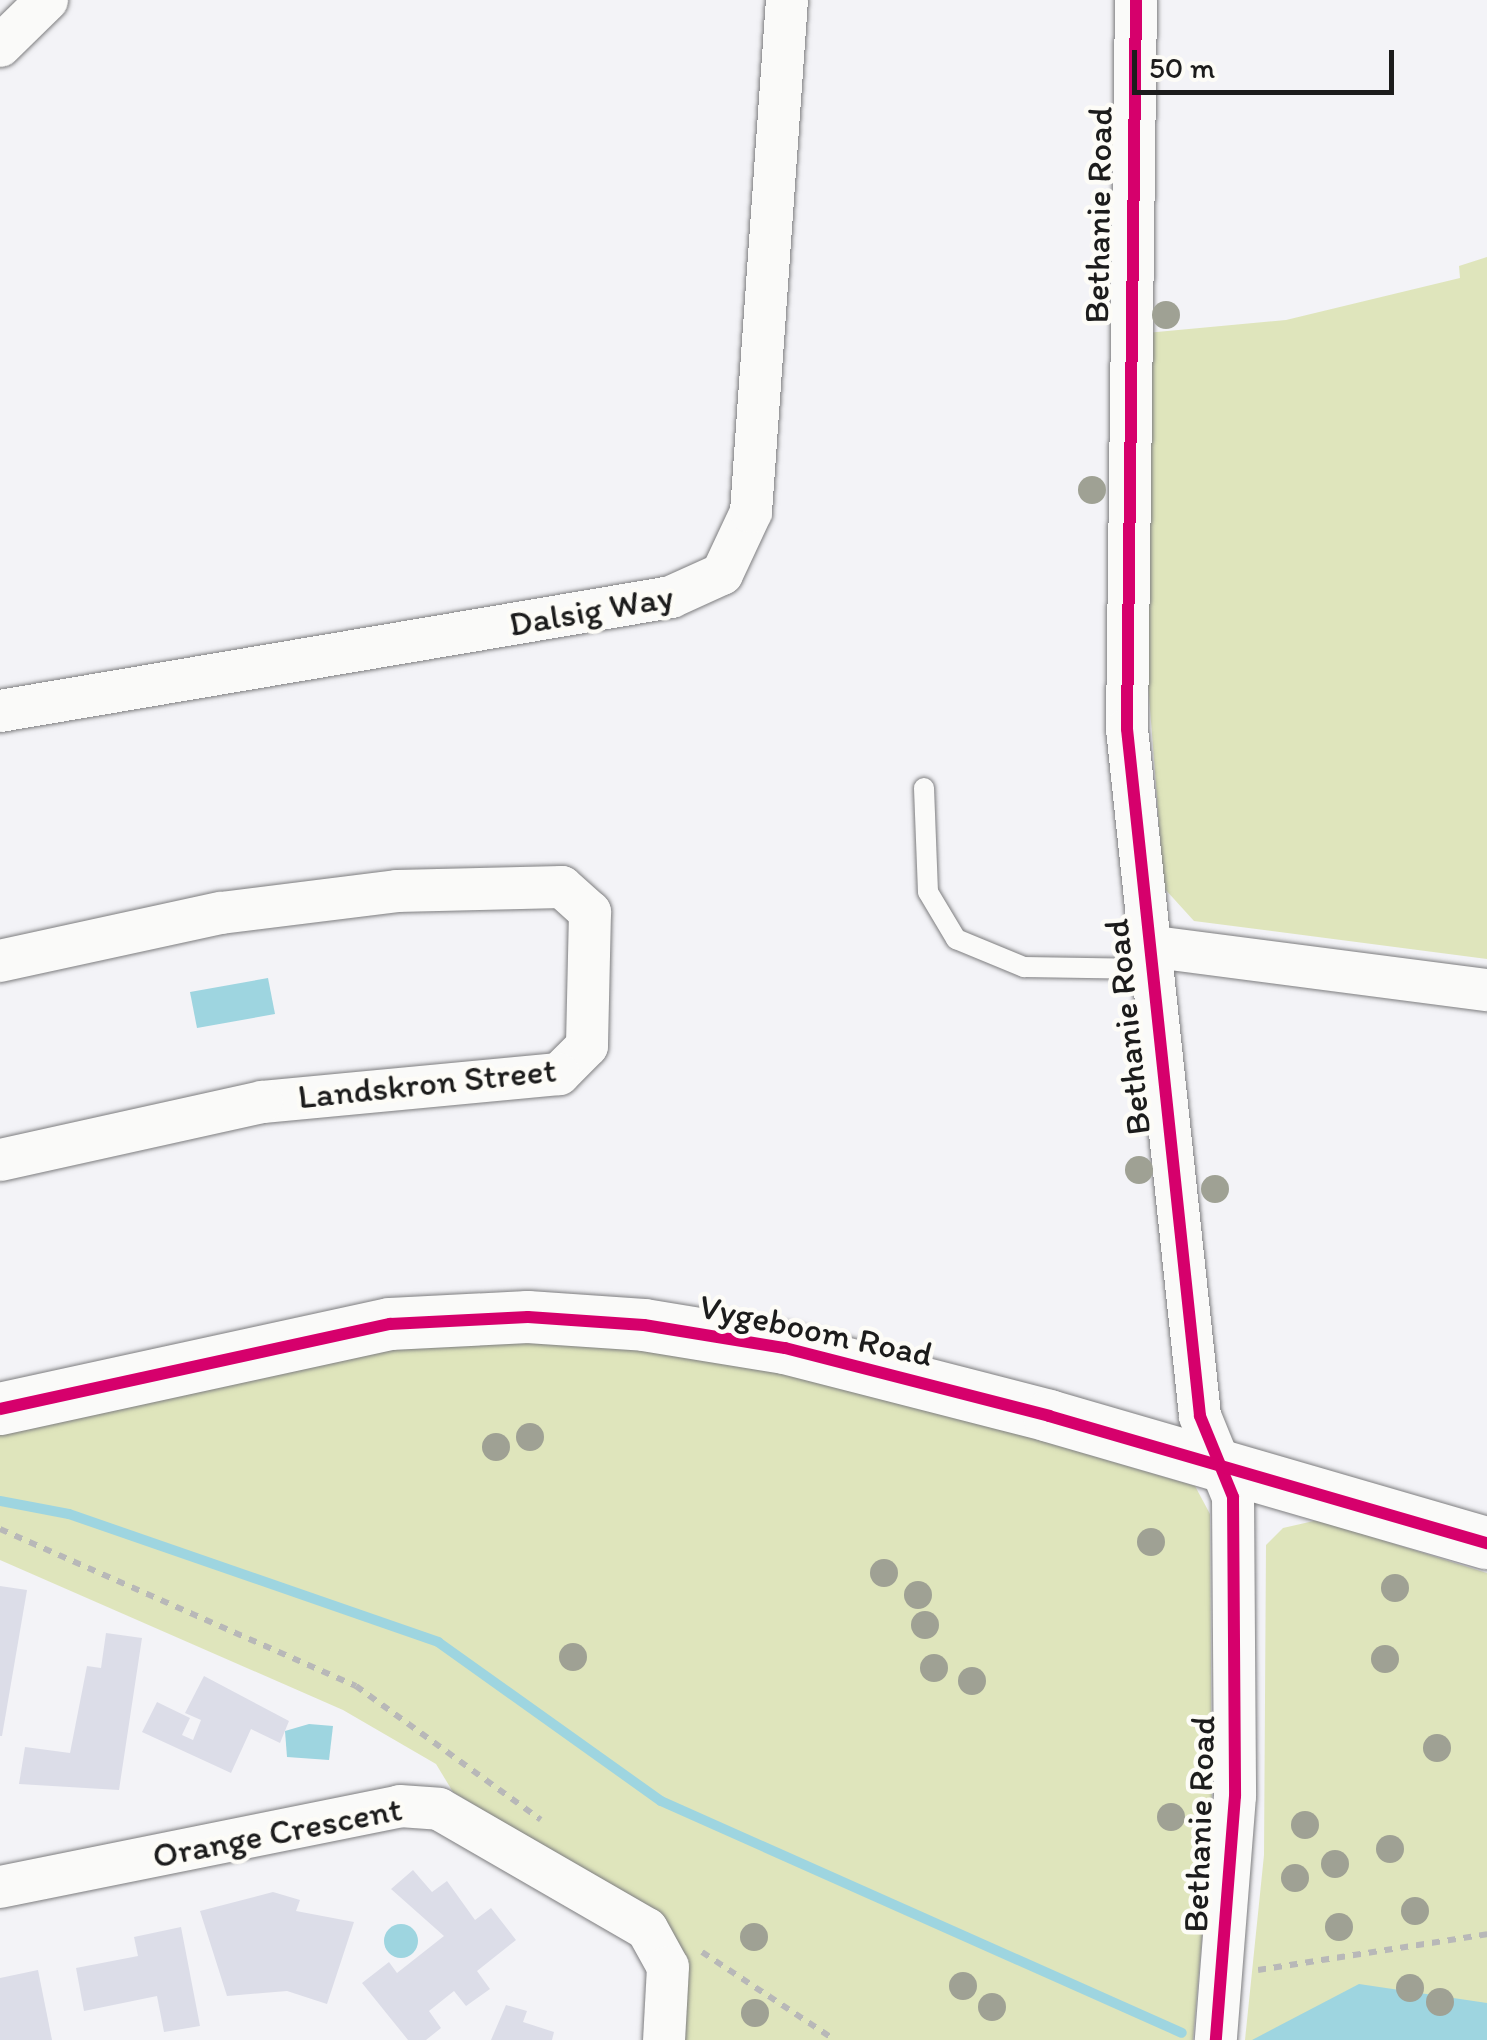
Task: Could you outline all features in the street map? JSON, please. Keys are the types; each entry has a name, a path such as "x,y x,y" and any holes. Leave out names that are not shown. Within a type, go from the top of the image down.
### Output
{"street":[{"path":"0,46 47,0"},
{"name":"Dalsig Way","path":"0,711 671,596 722,574 751,512 786,0"},
{"name":"Bethanie Road","path":"1136,0 1123,496 1127,728 1200,1416 1233,1496 1235,1796 1216,2040"},
{"name":"Landskron Street","path":"0,961 221,912 382,892 562,887 590,912 587,1046 559,1074 262,1102 0,1160"},
{"path":"1149,957 1487,990"},
{"name":"Vygeboom Road","path":"0,1409 318,1334 574,1318 786,1348 1220,1465 1487,1544"},
{"name":"Orange Crescent","path":"0,1887 432,1807 647,1928 668,1966 664,2040"}],"lane":[{"path":"924,788 928,892 956,940 1024,968 1149,957"}],"path":[{"path":"0,1529 356,1686 550,1828"},
{"path":"1222,1976 1487,1934"},
{"path":"698,1948 757,1997 834,2040"}],"green space":[{"path":"1487,257 1487,959 1194,921 1164,888 1148,683 1146,333 1286,320 1460,278 1459,266"},
{"path":"509,1339 630,1343 823,1377 1195,1486 1210,1514 1212,1823 1193,2040 685,2040 686,1963 659,1916 453,1792 436,1764 343,1710 0,1560 0,1431 357,1353"},
{"path":"1318,1520 1487,1573 1487,2040 1245,2040 1264,1855 1266,1545 1283,1528"}],"water":[{"path":"268,978 275,1014 197,1028 190,992"},
{"path":"309,1724 333,1726 329,1760 287,1757 285,1731"},
{"path":"401,1924 413,1929 418,1941 413,1953 401,1958 389,1953 384,1941 389,1929"},
{"path":"1359,1984 1487,2003 1487,2040 1252,2040"}],"building":[{"path":"0,1586 27,1590 2,1736 0,1736"},
{"path":"106,1633 142,1638 119,1790 19,1784 25,1747 70,1753 87,1666 101,1668"},
{"path":"204,1676 289,1721 280,1743 251,1729 231,1773 142,1732 157,1702 190,1718 182,1735 193,1740 201,1720 185,1713"},
{"path":"413,1870 432,1892 447,1881 475,1920 491,1908 516,1940 477,1971 490,1989 466,2006 454,1991 429,2011 441,2028 426,2040 408,2040 362,1983 389,1962 397,1973 444,1936 391,1889"},
{"path":"273,1892 300,1900 296,1911 354,1922 327,2004 287,1991 227,1996 200,1911"},
{"path":"181,1927 200,2026 164,2032 157,1996 84,2011 76,1968 138,1956 134,1937"},
{"path":"38,1970 52,2040 0,2040 0,1978"},
{"path":"506,2005 527,2011 523,2022 554,2032 552,2040 491,2040"}],"waterway":[{"path":"0,1501 69,1514 438,1642 661,1801 1182,2033"}],"cycle path":[{"path":"1136,0 1127,729 1200,1416 1233,1497 1235,1796 1216,2040"},
{"path":"0,1409 390,1324 528,1317 644,1325 785,1348 1049,1416 1487,1543"}]}
